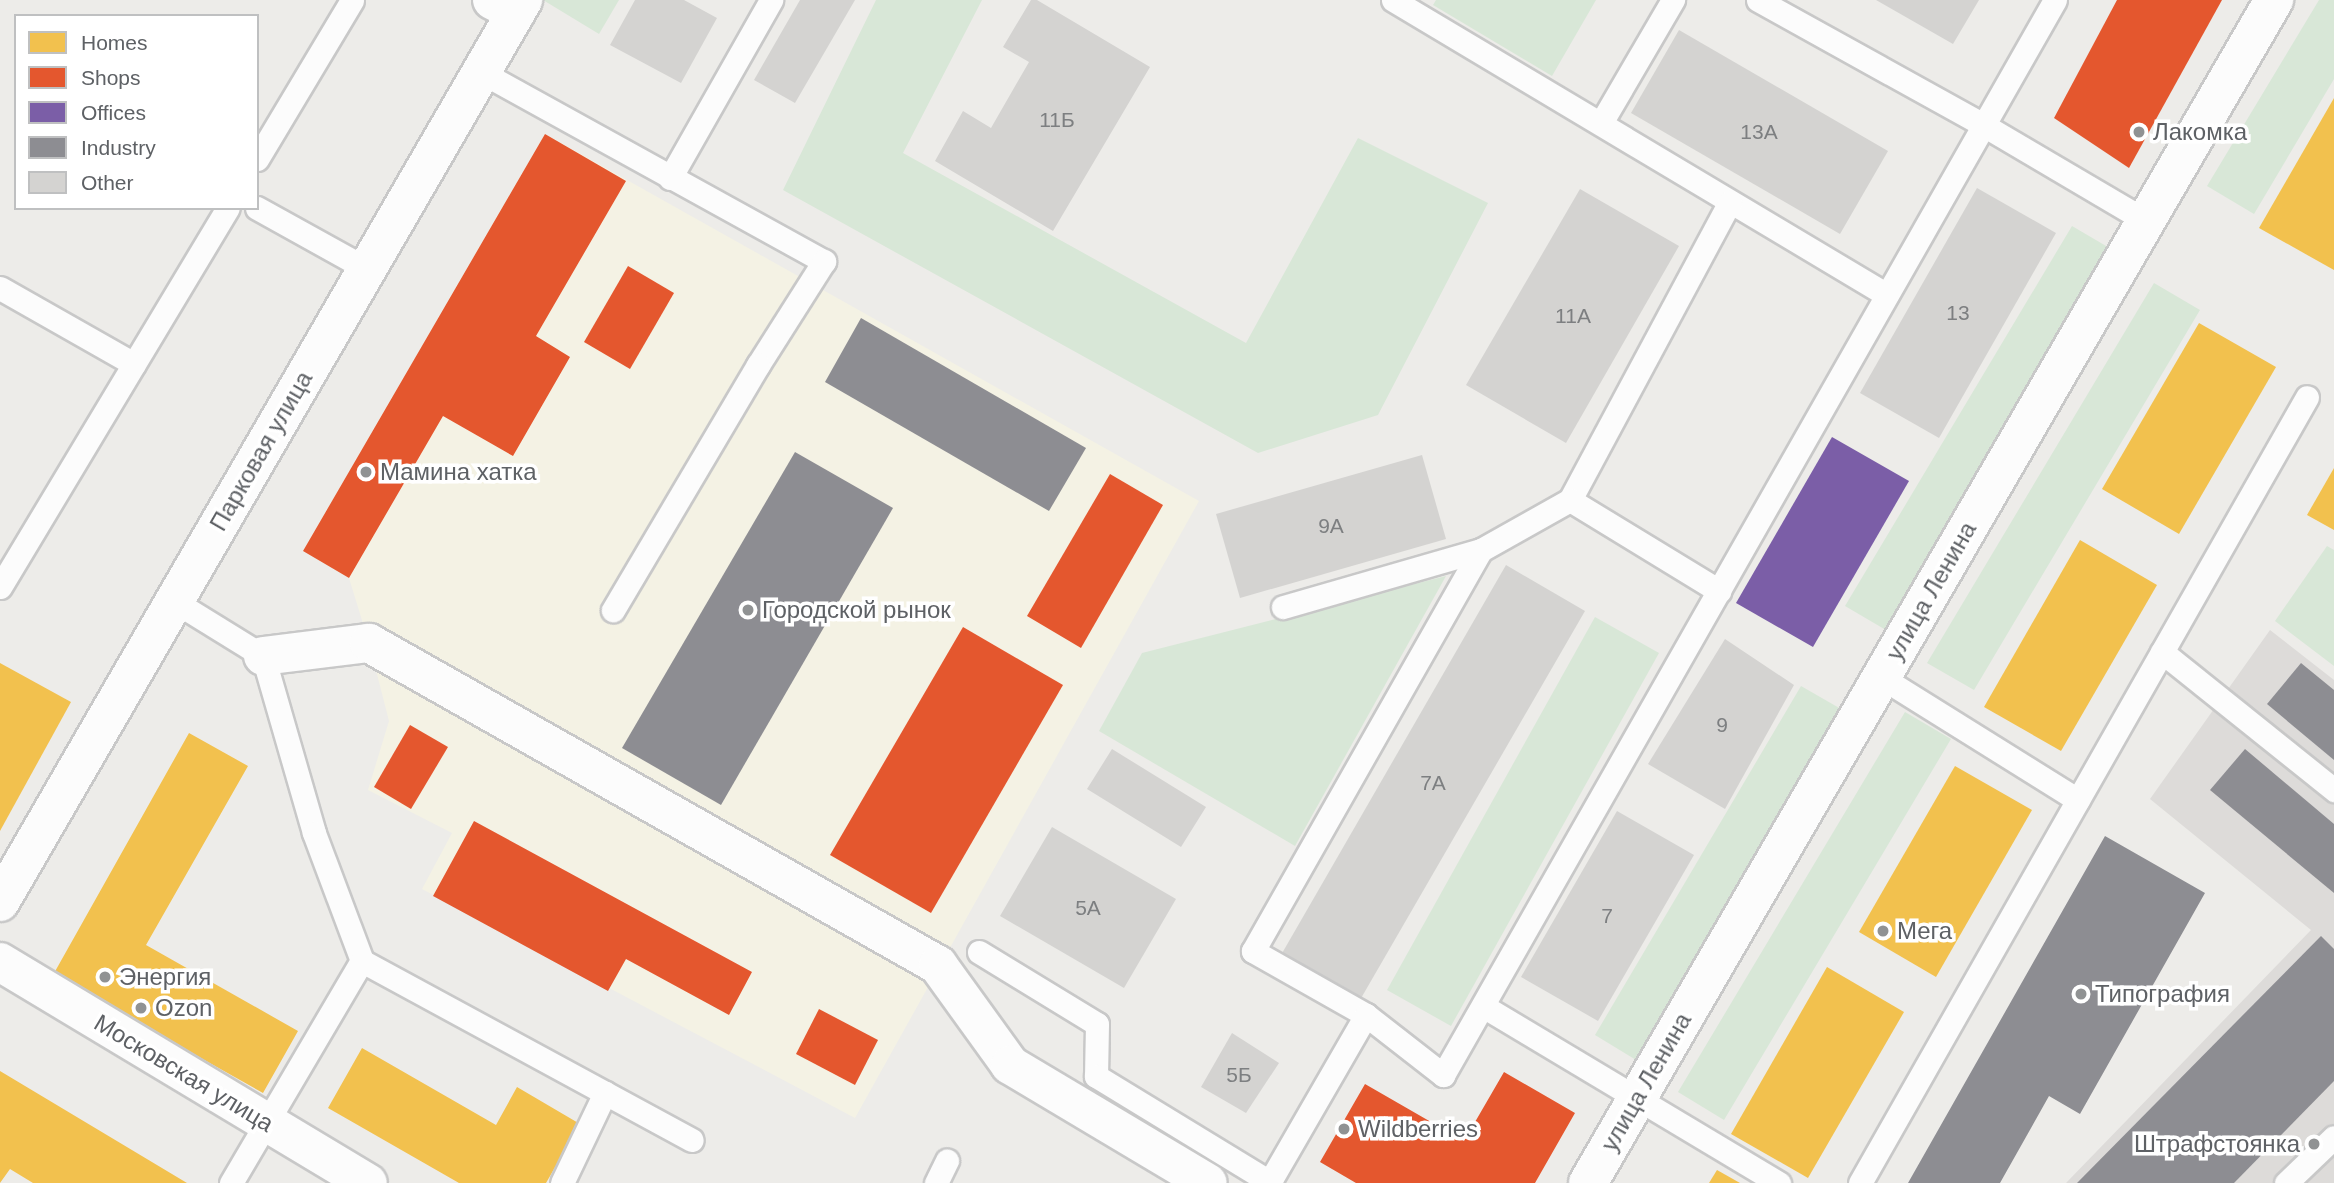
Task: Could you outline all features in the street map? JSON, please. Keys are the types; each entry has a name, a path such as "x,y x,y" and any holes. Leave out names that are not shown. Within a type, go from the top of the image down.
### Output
{"street":[{"name":"улица Ленина","path":"1588,1183 2274,0"},
{"name":"Парковая улица","path":"0,902 481,72 511,4"},
{"path":"263,656 369,643 938,965 1010,1065 1208,1183"},
{"name":"Московская улица","path":"0,962 368,1183"}],"lane":[{"path":"259,156 352,0"},
{"path":"670,178 771,0"},
{"path":"1601,123 1673,0"},
{"path":"1758,0 1984,126 2146,221"},
{"path":"1481,550 1253,951 1366,1015 1443,1075 2055,0"},
{"path":"1400,2 1887,295"},
{"path":"481,72 824,261 758,365 613,610"},
{"path":"1283,607 1481,550 1570,500 1730,202"},
{"path":"259,209 367,269"},
{"path":"0,587 227,210"},
{"path":"0,288 134,363"},
{"path":"1860,1183 2307,397"},
{"path":"1570,500 1719,591"},
{"path":"174,601 263,656 314,832 362,961 692,1140"},
{"path":"2162,652 2334,790"},
{"path":"1881,677 2078,800"},
{"path":"979,952 1097,1024 1096,1076 1270,1183 1366,1015"},
{"path":"231,1183 362,961"},
{"path":"1483,1006 1779,1183"},
{"path":"562,1183 605,1093"},
{"path":"2286,1183 2334,1137"},
{"path":"936,1183 947,1160"}],"shaded area":[{"name":"Городской рынок","path":"545,134 1199,501 855,1118 422,889 452,833 368,790 389,721 369,643 349,578 303,551"},
{"path":"2270,630 2334,680 2334,1183 2066,1183 2311,930 2150,799"}],"green space":[{"path":"543,0 619,0 599,34"},
{"path":"876,0 982,0 903,153 1246,343 1358,138 1488,203 1378,415 1258,453 783,190"},
{"path":"1436,0 1596,0 1552,76 1433,5"},
{"path":"2319,0 2334,0 2334,79 2254,214 2207,186"},
{"path":"2072,226 2118,253 1891,633 1845,606"},
{"path":"2154,283 2200,310 1974,690 1927,663"},
{"path":"2327,546 2334,550 2334,666 2275,621"},
{"path":"1446,576 1295,846 1099,731 1142,653"},
{"path":"1595,617 1659,653 1451,1026 1387,990"},
{"path":"1801,686 1841,709 1641,1063 1595,1035"},
{"path":"1905,712 1951,739 1724,1120 1678,1092"}],"building: Homes":[{"path":"2334,98 2334,270 2259,228"},
{"path":"2199,323 2276,367 2179,534 2102,489"},
{"path":"2334,468 2334,530 2307,515"},
{"path":"2080,540 2157,585 2061,751 1984,707"},
{"path":"0,663 71,702 0,831"},
{"path":"189,733 248,766 146,945 298,1031 263,1093 53,975"},
{"path":"1955,766 2032,810 1936,977 1859,932"},
{"path":"1827,967 1904,1012 1808,1178 1731,1134"},
{"path":"362,1048 496,1125 517,1087 580,1124 546,1183 459,1183 328,1108"},
{"path":"0,1071 187,1183 33,1183 10,1169 0,1183"},
{"path":"1717,1170 1740,1183 1709,1183"}],"building: Shops":[{"path":"2117,0 2222,0 2129,168 2054,118"},
{"path":"545,134 626,181 536,336 570,357 513,456 443,416 349,578 303,551"},
{"path":"628,266 674,293 630,369 584,342"},
{"path":"1110,474 1163,505 1081,648 1027,616"},
{"path":"963,627 1063,685 931,913 830,855"},
{"path":"410,725 448,747 411,809 374,787"},
{"path":"474,821 752,972 729,1015 626,959 608,991 433,896"},
{"path":"819,1009 878,1040 855,1085 796,1054"},
{"path":"1504,1072 1575,1113 1535,1183 1356,1183 1320,1162 1365,1084 1464,1141"}],"building: Offices":[{"path":"1832,437 1909,481 1813,647 1736,603"}],"building: Industry":[{"path":"861,318 1086,448 1049,511 825,382"},
{"path":"795,452 893,508 721,805 622,748"},
{"path":"2301,663 2334,690 2334,760 2267,704"},
{"path":"2245,749 2334,824 2334,893 2210,790"},
{"name":"Типография","path":"2105,836 2205,893 2080,1114 2049,1096 2000,1183 1908,1183"},
{"path":"2321,936 2334,949 2334,1081 2234,1183 2077,1183"}],"building: Other":[{"path":"635,0 684,0 717,18 681,83 610,45"},
{"path":"800,0 855,0 795,103 754,80"},
{"path":"1031,0 1037,0 1150,67 1053,231 935,161 963,111 991,128 1029,62 1003,47"},
{"path":"1876,0 1979,0 1953,44"},
{"path":"1679,30 1888,151 1840,234 1631,113"},
{"path":"1977,188 2056,233 1939,438 1860,393"},
{"path":"1580,189 1679,246 1566,443 1466,385"},
{"path":"1422,455 1446,539 1240,598 1216,514"},
{"path":"1506,565 1585,611 1360,1000 1281,955"},
{"path":"1725,639 1794,685 1725,809 1648,764"},
{"path":"1112,749 1206,807 1181,847 1087,789"},
{"path":"1617,811 1694,855 1598,1021 1521,977"},
{"path":"1052,827 1176,899 1124,988 1000,916"},
{"path":"1232,1033 1279,1063 1246,1113 1201,1087"}],"place":[{"name":"Лакомка","path":"2139,132"},
{"name":"Мамина хатка","path":"366,472"},
{"name":"Городской рынок","path":"748,610"},
{"name":"Мега","path":"1883,931"},
{"name":"Энергия","path":"105,977"},
{"name":"Типография","path":"2081,994"},
{"name":"Ozon","path":"141,1008"},
{"name":"Wildberries","path":"1344,1129"},
{"name":"Штрафстоянка","path":"2314,1144"}]}
